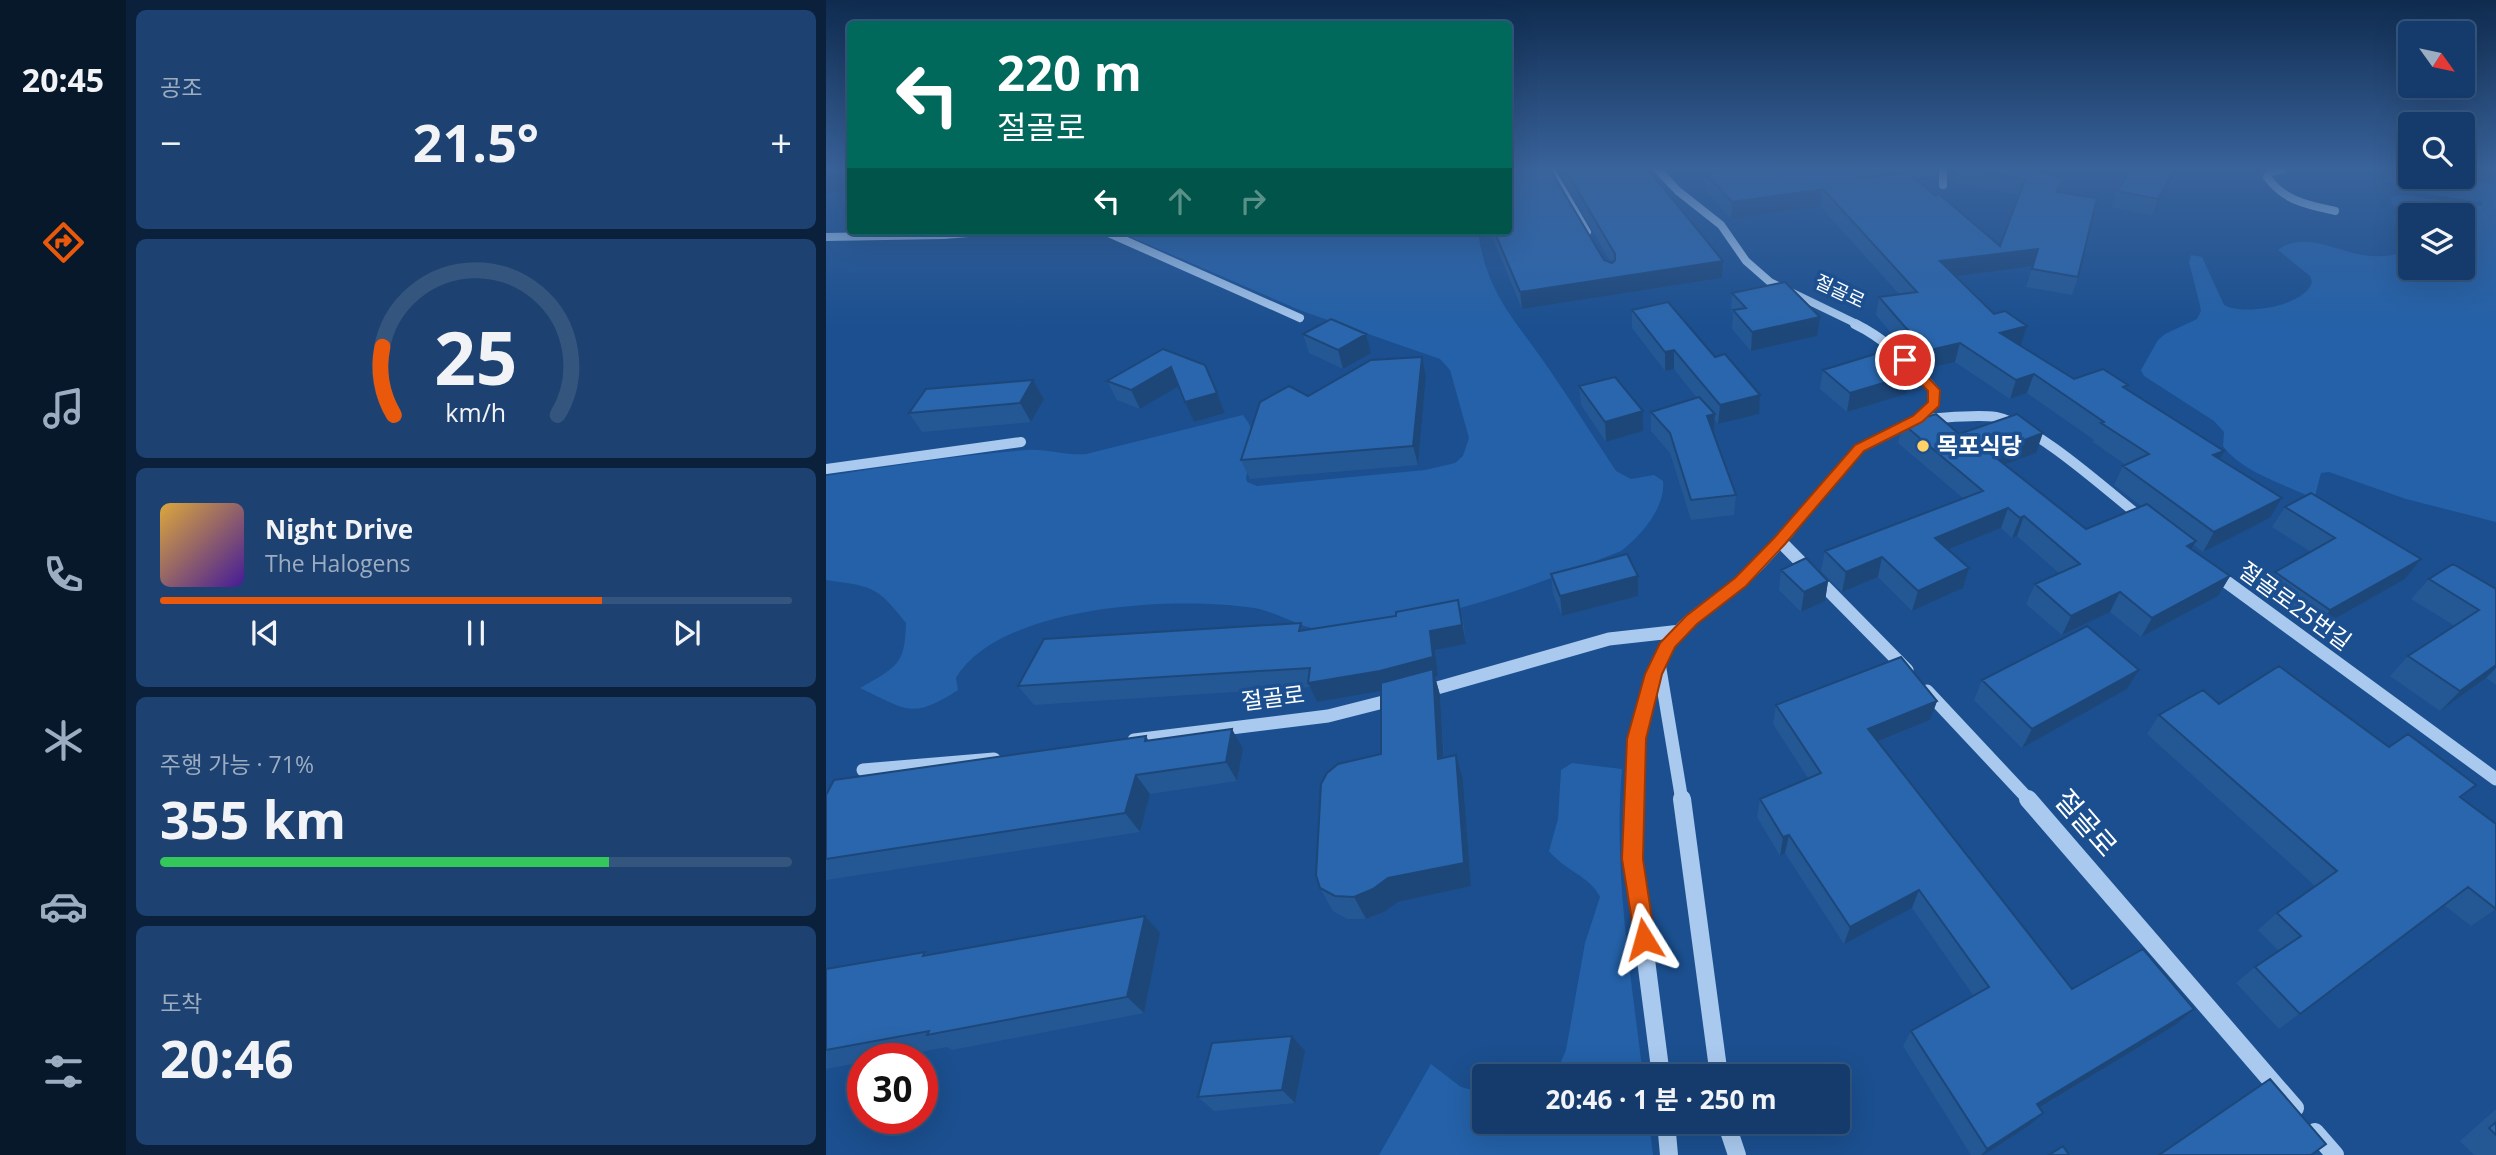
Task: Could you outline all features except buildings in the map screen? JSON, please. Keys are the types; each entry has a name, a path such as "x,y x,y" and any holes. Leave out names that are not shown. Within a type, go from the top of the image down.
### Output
{"street":[{"path":"1582,223 1591,241"},
{"name":"절골로","path":"1718,223 1746,261 1770,282 1866,329 1923,377 1934,390 1934,403 1918,419"},
{"path":"826,237 944,235"},
{"path":"1113,235 1300,318"},
{"path":"1659,1064 1633,859 1637,739 1653,674 1669,643 1740,582 1780,541 1860,448 1918,419 1994,417 2014,422 2041,439 2157,530"},
{"path":"826,468 1021,442"},
{"name":"절골로","path":"1780,541 1905,668 2047,819 2334,1155"},
{"name":"절골로25번길","path":"2202,564 2496,779"},
{"name":"절골로","path":"1125,741 1328,716 1609,639 1681,631"},
{"path":"1659,663 1681,794 1717,1064"},
{"path":"863,770 1002,757"},
{"path":"1667,1134 1669,1155"},
{"path":"1730,1134 1737,1155"}],"shaded area":[{"path":"2475,223 2496,223 2496,522 2406,499 2329,472 2321,473 2315,496 2308,496 2240,463 2223,446 2224,432 2214,421 2144,376 2141,370 2158,340 2197,319 2201,311 2189,262 2191,255 2202,257 2224,305 2259,309 2287,303 2307,290 2312,282 2310,276 2278,250 2289,244 2311,242 2371,256 2398,253 2398,280 2475,280"},
{"path":"1126,235 1479,235 1488,273 1505,306 1616,471 1631,479 1654,475 1663,481 1661,501 1651,520 1621,551 1516,591 1444,612 1321,630 1254,608 1181,603 1137,605 1049,620 1010,634 978,653 956,678 958,690 930,705 919,708 900,706 860,688 896,664 903,648 906,623 887,601 872,590 826,580 826,476 1026,450 1086,454 1243,415 1252,431 1254,445 1246,478 1247,482 1257,486 1425,470 1455,463 1463,456 1469,438 1450,370 1440,359 1302,311"},
{"path":"1572,763 1622,769 1622,885 1642,1064 1560,1064 1566,1050 1585,943 1600,897 1590,884 1549,851 1558,819 1561,770"},
{"path":"1431,1064 1461,1087 1472,1090 1472,1134 1650,1134 1653,1155 1379,1155"}],"place":[{"name":"목포식당","path":"1923,446"}],"route":[{"path":"1644,939 1633,859 1636,763 1637,739 1653,674 1669,643 1692,620 1740,582 1780,541 1860,448 1877,437 1918,419 1934,403 1934,390 1905,360"}]}
